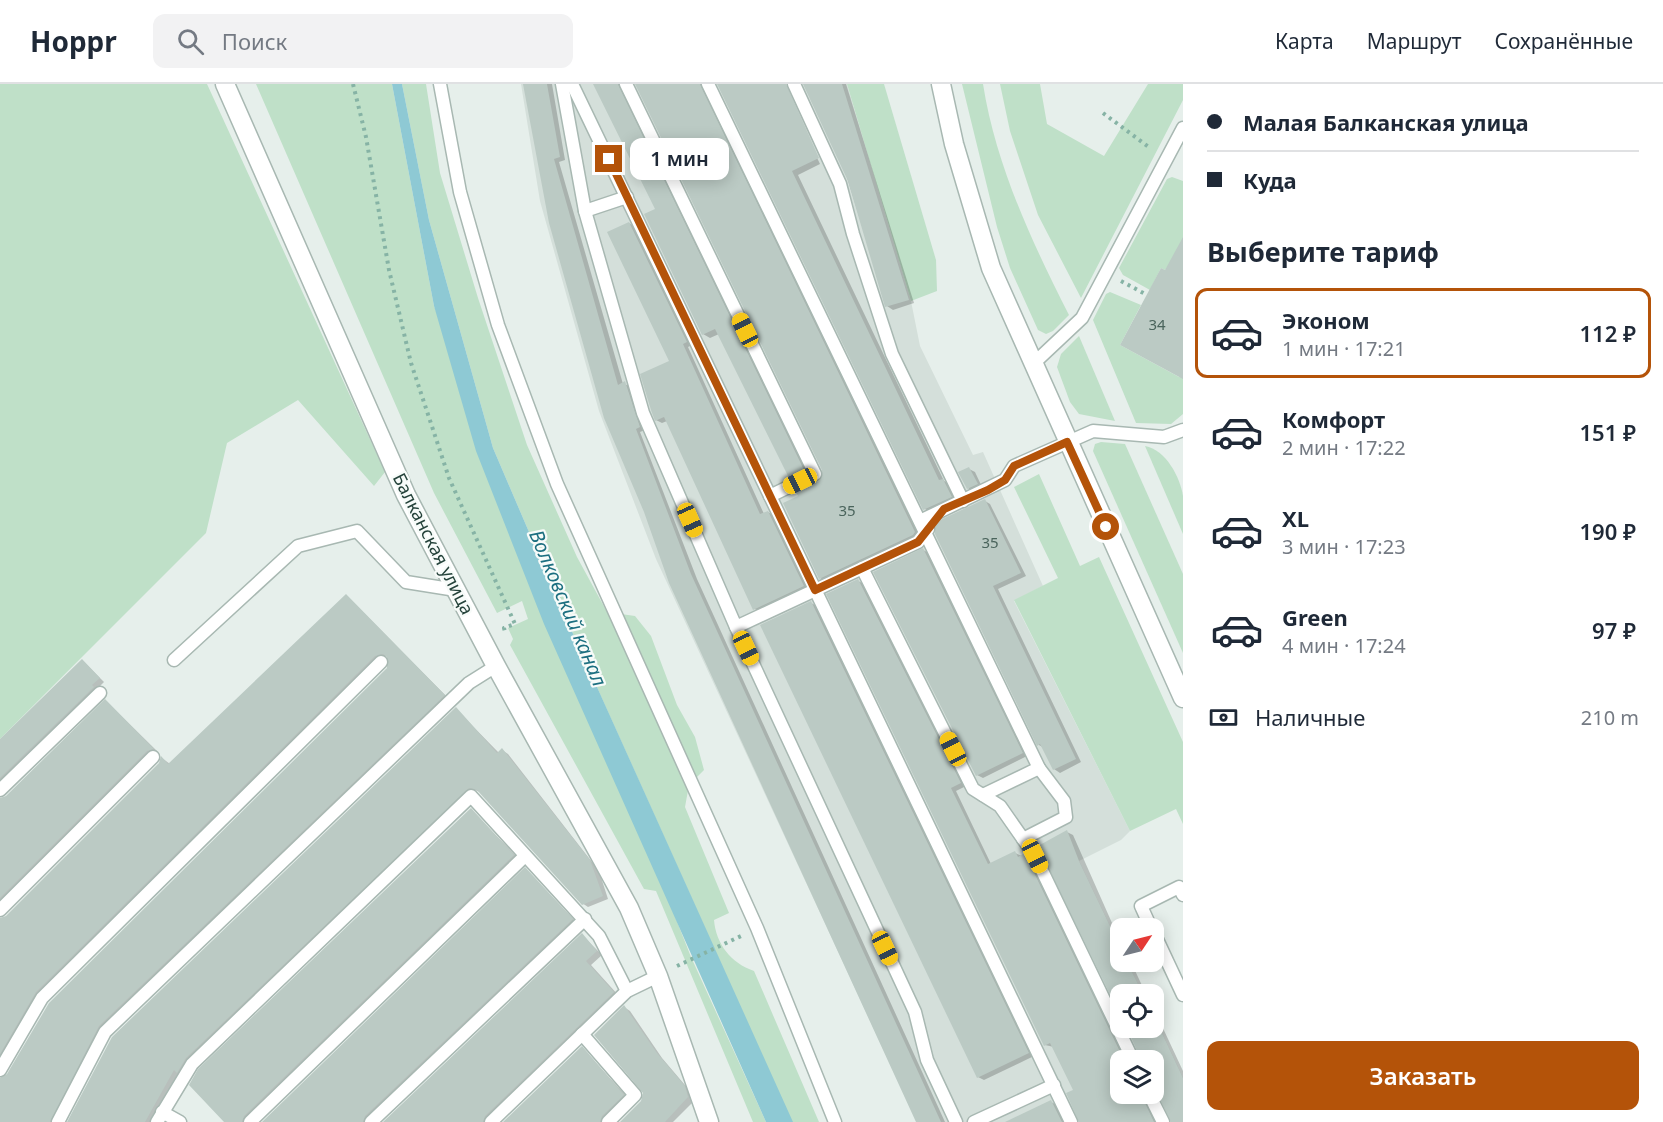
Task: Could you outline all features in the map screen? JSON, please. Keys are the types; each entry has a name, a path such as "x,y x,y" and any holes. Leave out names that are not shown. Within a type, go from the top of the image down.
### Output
{"street":[{"name":"Балканская улица","path":"225,84 401,484 495,666 629,908 661,984 709,1122"},
{"path":"941,84 954,144 991,268 1032,365 1183,698"}],"lane":[{"path":"440,84 460,192 498,325 557,484 757,928 835,1122"},
{"path":"562,84 585,211 643,413 736,627 915,1012 927,1060 956,1122"},
{"path":"572,84 1071,1122"},
{"path":"626,84 815,474 770,496"},
{"path":"708,84 1039,768 1064,801 1066,817 1023,839"},
{"path":"794,84 840,184 853,234 892,354 963,501"},
{"path":"1032,365 1082,318 1183,128"},
{"path":"585,211 627,197"},
{"path":"920,520 1005,480 1014,466 1093,431 1164,437 1183,430"},
{"path":"736,627 918,542 944,509"},
{"path":"174,660 298,546 357,531 406,582 456,590"},
{"path":"862,568 973,789 1000,806 1035,856 1128,1050"},
{"path":"0,1070 42,998 381,662"},
{"path":"57,1122 105,1032 469,683 495,666"},
{"path":"0,790 100,693"},
{"path":"0,910 153,757"},
{"path":"982,795 1039,768"},
{"path":"180,1122 159,1117 192,1064 471,796 599,936 627,991"},
{"path":"250,1122 525,856"},
{"path":"1146,918 1141,906 1179,887 1183,895"},
{"path":"370,1122 585,919"},
{"path":"1164,954 1183,995"},
{"path":"491,1122 627,991 661,984"},
{"path":"582,1034 634,1095 608,1122"},
{"path":"974,1122 1054,1085"},
{"path":"1154,1104 1162,1122"}],"path":[{"path":"353,84 366,136 389,270 417,383 449,478 515,624"},
{"path":"1103,112 1155,152"},
{"path":"1107,274 1147,295"},
{"path":"678,966 740,937"}],"shaded area":[{"path":"521,84 847,84 911,301 920,346 973,455 983,452 1043,586 1014,601 1130,831 1121,840 1079,861 1110,926 1110,972 1132,972 1138,984 1110,984 1110,1038 1164,1037 1183,1078 1183,1122 917,1122 656,559 599,411 540,201"}],"green space":[{"path":"0,84 207,84 385,472 374,486 298,400 227,443 206,533 0,739"},
{"path":"256,84 392,84 434,306 691,957 766,1122 753,1122 656,891 644,889 510,645 513,639 508,628 528,619 522,601 497,613 434,493"},
{"path":"402,84 426,84 440,173 478,298 527,445 577,557 607,612 635,616 651,636 677,705 695,737 704,770 689,785 685,807 729,913 714,920 715,929 726,952 738,963 754,971 819,1122 792,1122 565,616 493,448 429,220"},
{"path":"847,84 884,84 936,260 937,291 911,301"},
{"path":"962,84 983,84 1006,174 1029,231 1069,315 1053,331 1046,334 1038,330 1010,268 997,227"},
{"path":"1000,84 1040,84 1047,124 1104,156 1148,84 1183,84 1183,100 1081,298 1038,215 1010,131"},
{"path":"1172,177 1183,181 1183,246 1165,270 1161,268 1150,290 1123,275 1119,268 1167,179"},
{"path":"1110,292 1141,305 1120,345 1179,377 1183,369 1183,414 1171,424 1136,423 1093,320 1106,294"},
{"path":"1079,336 1115,421 1079,414 1070,402 1057,367 1061,354"},
{"path":"1101,442 1125,444 1183,574 1183,653 1093,451 1095,444"},
{"path":"1145,446 1159,453 1171,465 1179,481 1183,496 1183,534"},
{"path":"1039,474 1080,566 1099,557 1183,742 1183,824 1176,809 1130,831 1014,600 1058,578 1014,487"}],"water":[{"path":"392,84 402,84 429,220 493,448 565,616 793,1122 766,1122 544,624 476,451 434,306"}],"building":[{"path":"523,84 547,84 560,157 554,159 618,385 625,381 640,427 636,429 691,574 941,1122 916,1122 669,583 644,512 604,418 549,223"},
{"path":"593,84 618,84 804,470 789,478 715,329 702,335 644,214 655,209"},
{"path":"635,84 700,84 915,532 913,535 819,579 783,503 798,496 796,492 819,481 822,470"},
{"path":"717,84 786,84 819,158 792,171 939,480 943,479 952,497 923,510"},
{"path":"803,84 842,84 909,300 885,307 848,181"},
{"path":"629,222 687,342 683,344 760,514 768,511 804,586 753,610 664,417 655,421 651,410 640,374 669,361 607,232"},
{"path":"1183,237 1183,379 1120,345 1161,268 1165,270"},
{"path":"969,467 978,484 967,489 958,472"},
{"path":"985,499 1021,573 993,586 1076,759 1053,770 1040,744 1037,746 935,534 934,523"},
{"path":"923,548 1023,753 976,776 873,572"},
{"path":"858,579 961,783 951,788 988,864 1015,851 1018,857 1023,854 1028,860 1110,1031 1110,1038 1113,1038 1119,1050 1110,1050 1110,1104 1146,1104 1154,1122 1079,1122 1066,1093 1073,1090 1050,1043 1044,1046 826,594"},
{"path":"346,594 445,695 99,1026 50,1122 0,1122 0,1078 7,1074 49,1003 387,668 387,657 383,654 375,656 36,992 0,1054 0,918 6,916 159,763 161,756 168,764"},
{"path":"811,601 1029,1053 977,1078 760,625"},
{"path":"82,659 100,678 92,685 94,687 0,778 0,739"},
{"path":"105,699 154,749 147,751 0,898 0,798 6,796"},
{"path":"456,707 497,753 502,748 590,860 603,896 582,905 477,790 469,788 186,1058 177,1073 174,1070 145,1122 67,1122 112,1037"},
{"path":"471,808 514,855 244,1116 242,1122 224,1122 189,1085 198,1069"},
{"path":"1067,830 1110,926 1110,972 1132,972 1138,984 1110,984 1110,994 1038,846"},
{"path":"525,867 573,919 365,1116 363,1122 262,1122"},
{"path":"582,933 597,951 586,961 614,992 485,1116 483,1122 383,1122"},
{"path":"624,1005 657,1053 685,1086 688,1097 665,1122 620,1122 641,1101 643,1093 594,1035"},
{"path":"1164,1037 1183,1078 1183,1122 1171,1122 1162,1104 1164,1050 1137,1050 1131,1038"},
{"path":"582,1046 624,1095 602,1116 600,1122 503,1122"},
{"path":"1051,1100 1062,1122 1005,1122"}],"route":[{"path":"609,159 815,590 918,542 944,509 988,490 1005,480 1014,466 1067,442 1106,527"}],"water label":[{"name":"Волковский канал","path":"568,608"}]}
